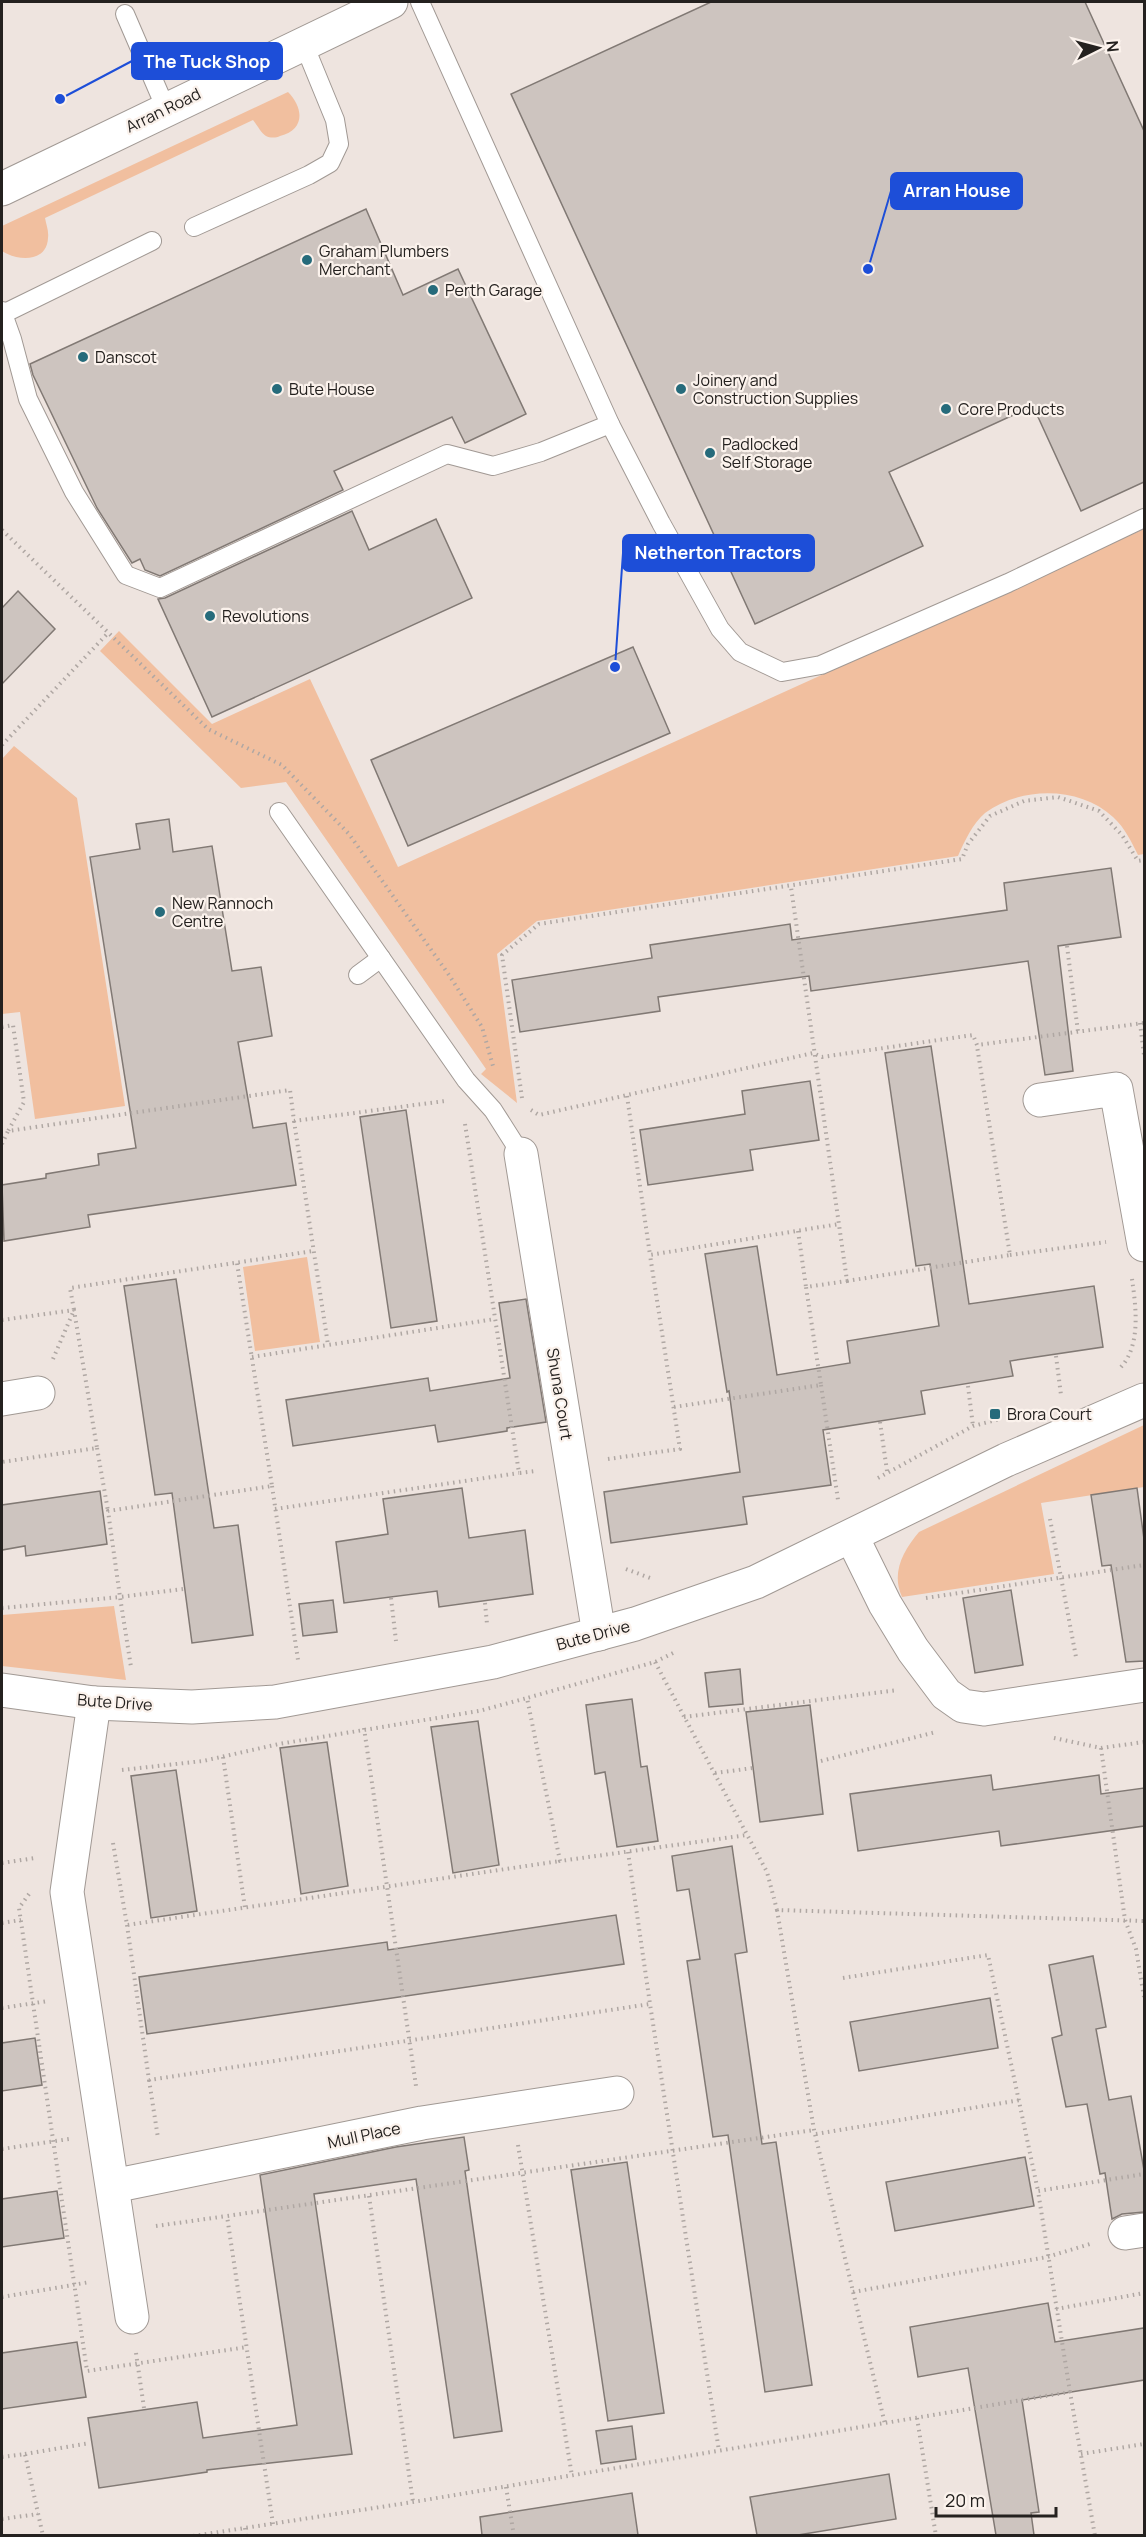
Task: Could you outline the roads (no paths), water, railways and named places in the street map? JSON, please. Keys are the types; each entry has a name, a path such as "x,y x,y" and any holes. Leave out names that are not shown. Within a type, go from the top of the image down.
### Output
{"street":[{"name":"Arran Road","path":"2,189 303,42 391,2"},
{"path":"1040,1100 1116,1089 1130,1252"},
{"name":"Shuna Court","path":"521,1154 598,1634"},
{"path":"2,1399 38,1393"},
{"name":"Bute Drive","path":"2,1690 94,1702 192,1707 263,1702 493,1662 635,1624 756,1582 1006,1460 1144,1400"},
{"path":"852,1537 885,1604 913,1650 946,1694 963,1706 984,1709 1144,1685"},
{"path":"94,1702 67,1892 132,2317"},
{"name":"Mull Place","path":"113,2186 422,2123 617,2093"}],"lane":[{"path":"420,2 610,424 720,629 740,652 782,672 821,665 871,645 1144,518"},
{"path":"125,14 166,109"},
{"path":"194,227 309,175 330,163 339,144 335,120 303,42"},
{"path":"152,241 2,313 12,339 28,399 74,492 126,574 160,588 447,454 493,466 541,452 610,424"},
{"path":"279,812 466,1080 493,1110 521,1154"},
{"path":"357,975 381,958"}],"place":[{"name":"The Tuck Shop","path":"60,99"},
{"name":"Graham Plumbers Merchant","path":"307,260"},
{"name":"Arran House","path":"868,269"},
{"name":"Perth Garage","path":"433,290"},
{"name":"Danscot","path":"83,357"},
{"name":"Bute House","path":"277,389"},
{"name":"Joinery and Construction Supplies","path":"681,389"},
{"name":"Core Products","path":"946,409"},
{"name":"Padlocked Self Storage","path":"710,453"},
{"name":"Revolutions","path":"210,616"},
{"name":"Netherton Tractors","path":"615,667"},
{"name":"New Rannoch Centre","path":"160,912"},
{"name":"Brora Court","path":"995,1414"}]}
